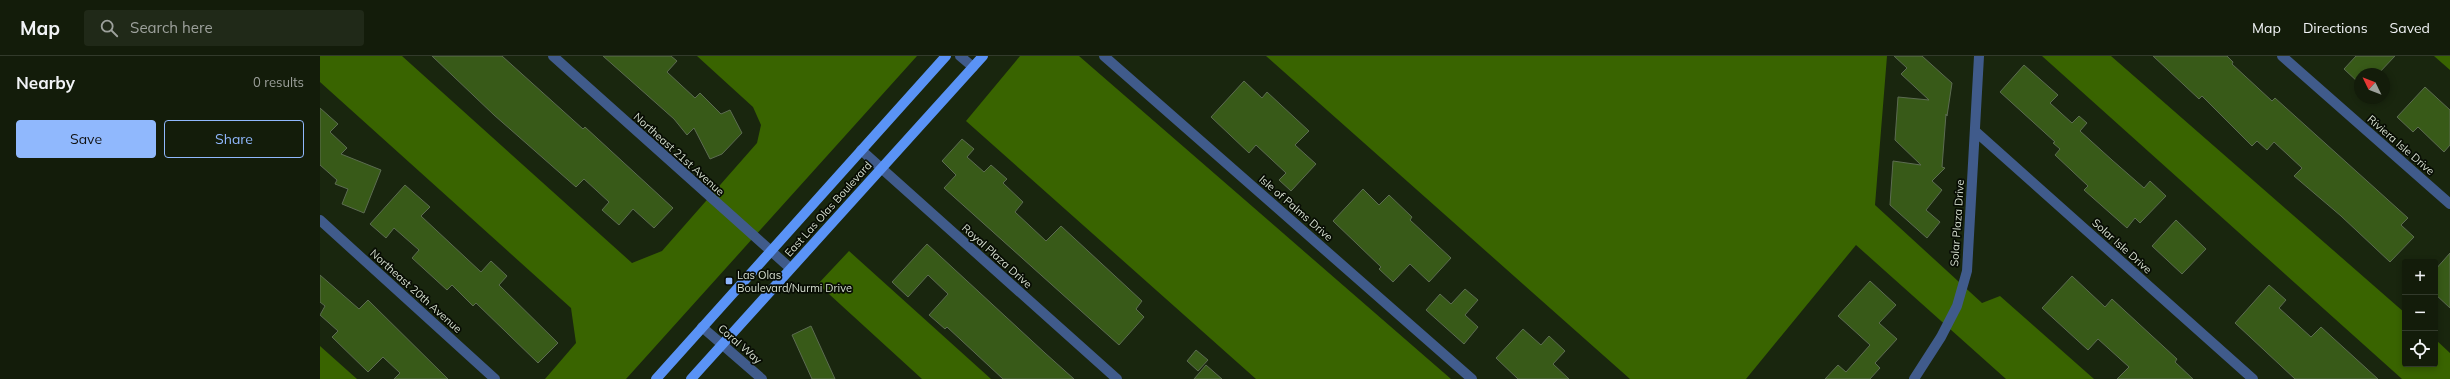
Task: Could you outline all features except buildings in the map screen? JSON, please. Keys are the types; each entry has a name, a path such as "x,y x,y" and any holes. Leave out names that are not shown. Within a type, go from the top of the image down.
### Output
{"main road":[{"name":"East Las Olas Boulevard","path":"656,379 946,56"},
{"name":"East Las Olas Boulevard","path":"691,379 983,56"}],"street":[{"name":"Northeast 21st Avenue","path":"553,56 790,268"},
{"path":"960,56 973,67"},
{"name":"Isle of Palms Drive","path":"1104,56 1472,379"},
{"name":"Solar Plaza Drive","path":"1914,379 1941,337 1957,306 1966,271 1979,56"},
{"name":"Riviera Isle Drive","path":"2282,56 2450,204"},
{"name":"Solar Isle Drive","path":"1975,131 2253,379"},
{"name":"Royal Plaza Drive","path":"861,150 1117,379"},
{"name":"Northeast 20th Avenue","path":"320,220 495,379"},
{"name":"Coral Way","path":"702,327 762,379"}],"shaded area":[{"path":"320,56 402,56 632,263 662,251 757,143 761,125 753,107 697,56 917,56 626,379 545,379 576,343 571,308 320,82"},
{"path":"1020,56 1079,56 1451,379 1256,379 966,121"},
{"path":"1266,56 1887,56 1875,205 1982,303 2000,296 2094,379 2006,379 1856,245 1746,379 1630,379"},
{"path":"2042,56 2111,56 2402,310 2402,367 2438,367 2438,342 2450,353 2450,379 2402,379"},
{"path":"2434,56 2450,56 2450,70"},
{"path":"849,251 991,379 922,379 818,284"},
{"path":"320,346 357,379 320,379"}],"place":[{"name":"Las Olas Boulevard/Nurmi Drive","path":"729,281"}]}
